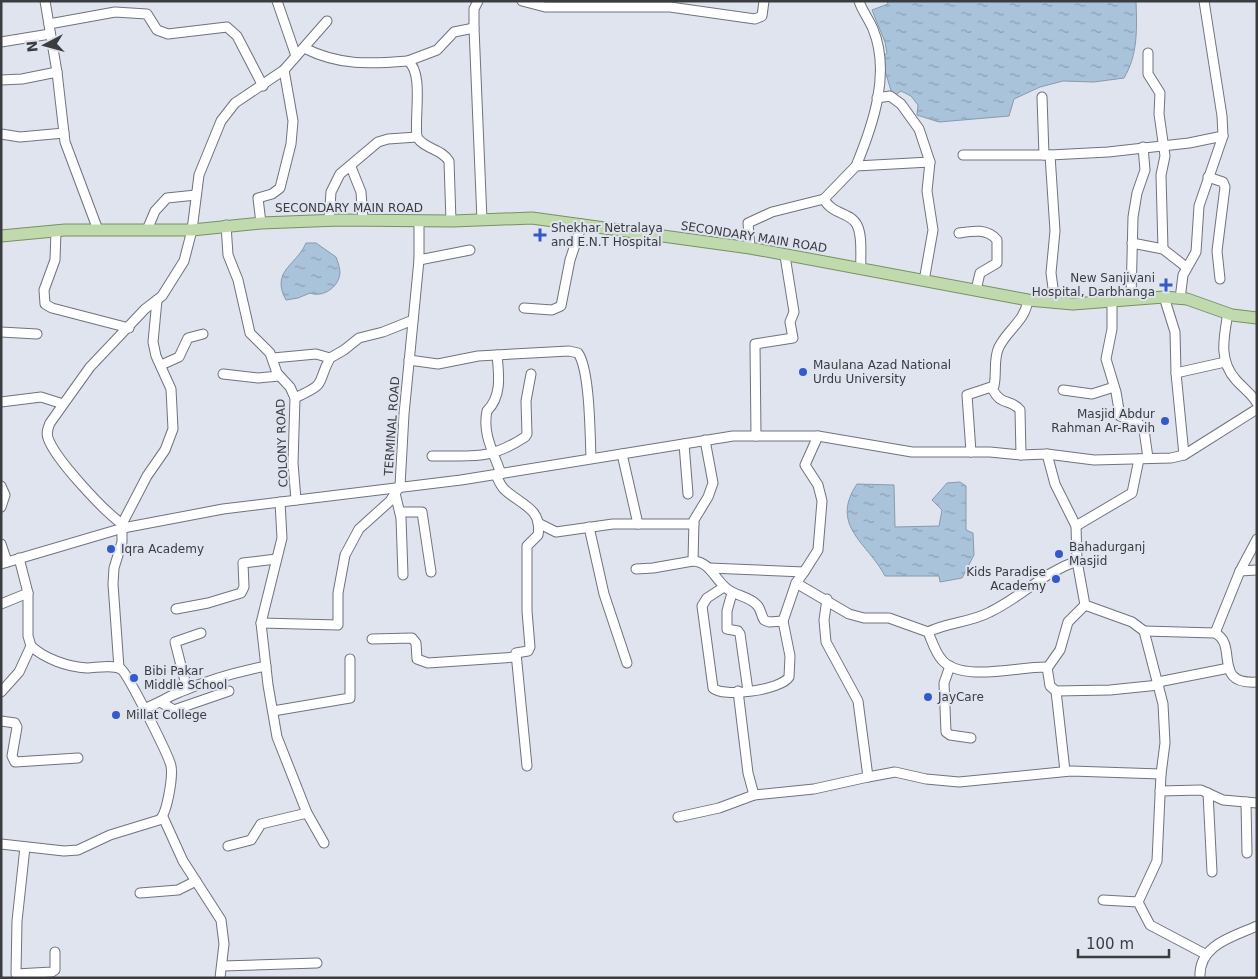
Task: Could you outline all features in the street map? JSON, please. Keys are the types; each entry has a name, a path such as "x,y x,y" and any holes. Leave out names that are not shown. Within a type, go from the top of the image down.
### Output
{"main road":[{"name":"SECONDARY MAIN ROAD","path":"1,236 56,231 192,230 226,225 261,223 532,218 750,248 1028,300 1055,303 1164,297 1180,299 1228,313 1257,318"}],"street":[{"path":"45,1 57,72 60,119 70,160 98,230"},
{"path":"276,1 296,56"},
{"path":"522,1 545,7 627,4 670,7 755,18 762,16 764,1"},
{"path":"750,248 746,228 748,223 772,212 824,199 856,166 869,135 877,98 880,71 877,43 873,29 859,1"},
{"path":"1180,299 1182,280 1186,267 1196,252 1197,216 1208,177 1219,153 1223,136 1222,116 1204,1"},
{"path":"473,4 482,220"},
{"path":"49,24 115,12 147,14 157,30 168,34 227,27 237,36 263,86"},
{"path":"122,526 107,513 76,477 50,442 47,429 90,367 145,309 157,300 184,261 192,230 199,175 221,121 235,103 263,86 284,70 327,21"},
{"path":"304,48 323,58 341,62 408,61 437,50 454,32 474,28"},
{"path":"1,42 50,34"},
{"path":"1148,53 1148,74 1160,93 1159,114 1165,156 1161,175 1163,249"},
{"path":"408,61 413,65 416,76 417,137 421,142 445,156 449,161 450,221"},
{"path":"261,223 258,198 272,194 280,188 291,144 293,121 284,70"},
{"path":"1,80 22,79 57,72"},
{"path":"877,98 890,96 901,104 922,135 930,162 927,191 933,230 924,281"},
{"path":"1042,97 1055,231 1051,273 1055,303"},
{"path":"1,134 20,138 64,133"},
{"path":"963,155 1047,155 1189,143 1223,136"},
{"path":"329,221 331,192 340,174 351,167 378,142 388,139 417,137"},
{"path":"1131,298 1134,201 1145,170 1143,147"},
{"path":"856,166 930,162"},
{"path":"351,167 361,192 362,220"},
{"path":"1208,177 1223,182 1225,187 1218,246 1220,279"},
{"path":"147,230 155,211 167,198 196,195"},
{"path":"824,199 830,208 851,219 857,226 861,269"},
{"name":"TERMINAL ROAD","path":"261,623 338,625 338,592 345,554 359,529 398,490 419,260 419,221"},
{"path":"524,308 552,310 561,306 570,260 582,224"},
{"name":"COLONY ROAD","path":"226,225 228,255 238,280 250,334 273,358 279,376 290,387 295,398 293,463 296,500"},
{"path":"56,231 56,253 44,290 45,304 52,308 129,328"},
{"path":"959,233 979,231 992,235 997,240 998,263 980,273 976,290"},
{"path":"1132,243 1163,249 1186,267"},
{"path":"419,260 470,250"},
{"path":"756,436 755,344 793,338 790,322 794,312 785,256"},
{"path":"1164,297 1175,332 1176,373 1184,455"},
{"path":"157,300 152,342 171,389 173,429 165,450 147,476 122,526 122,542 114,568 113,584 119,668 125,674 145,708 171,765 171,778 163,817 183,861 221,920 224,944 220,978"},
{"path":"992,388 997,352 1005,337 1024,316 1028,300"},
{"path":"1076,526 1132,493 1143,458 1144,430 1139,424 1120,416 1106,359 1112,329 1112,300"},
{"path":"1228,313 1223,341 1225,362 1235,379 1247,388 1257,404"},
{"path":"295,398 321,384 330,358 359,338 383,332 413,320"},
{"path":"1,332 37,334"},
{"path":"161,365 179,356 188,338 203,334"},
{"path":"409,360 438,364 498,355 569,351 578,353 586,383 591,458"},
{"path":"273,358 316,354 330,358"},
{"path":"498,355 497,397 494,405 487,411 486,417 489,443 494,454 503,488 531,508 538,522 538,535 528,542 527,550 527,611 530,647 528,651 516,652 527,766"},
{"path":"1176,373 1225,362"},
{"path":"223,374 258,378 279,376"},
{"path":"432,456 469,458 494,454 526,435 526,401 531,374"},
{"path":"1063,390 1092,394 1114,387"},
{"path":"971,452 966,396 968,393 992,388"},
{"path":"992,388 999,400 1016,406 1020,410 1021,455"},
{"path":"1,402 41,397 63,404"},
{"path":"1,544 4,563 122,526 223,509 398,490 733,436 818,436 912,452 1047,454 1094,460 1171,458 1184,455 1257,409"},
{"path":"724,586 707,598 702,606 711,683 715,690 720,692 748,691 775,687 789,677 790,656 783,621 796,583 815,556 819,543 820,492 805,465 818,436"},
{"path":"693,561 694,524 713,483 705,440"},
{"path":"684,444 688,494"},
{"path":"622,454 638,524"},
{"path":"1047,454 1055,484 1076,526 1077,560 1085,605"},
{"path":"1,486 5,495 1,507"},
{"path":"398,490 403,575"},
{"path":"280,502 282,538 261,623 266,666 277,737 307,813 324,843"},
{"path":"400,512 422,512 431,572"},
{"path":"538,522 556,532 590,527 638,524 694,524"},
{"path":"590,527 604,594 627,663"},
{"path":"1215,633 1240,571 1257,539"},
{"path":"1,692 19,672 31,646 28,636 28,593 19,558"},
{"path":"176,609 208,603 240,593 244,590 243,563 276,559"},
{"path":"796,583 827,599 849,614 864,618 889,618 928,632 943,626 971,621 989,613 1009,602 1051,571 1077,560"},
{"path":"636,569 693,561 709,568 804,572"},
{"path":"709,568 732,593 757,605 762,617 767,621 783,621"},
{"path":"1240,571 1257,570"},
{"path":"1,604 28,593"},
{"path":"732,593 727,611 727,629 738,631 740,634 748,691"},
{"path":"827,599 824,620 826,642 862,712 868,777"},
{"path":"1085,605 1132,622 1144,631 1215,633 1224,640 1229,668 1238,680 1257,682"},
{"path":"1085,605 1068,622 1060,650 1048,667 1050,686 1056,691 1110,690 1158,684 1229,668"},
{"path":"1138,902 1157,861 1165,729 1158,684 1144,631"},
{"path":"928,632 938,655 950,666 975,672 1048,667"},
{"path":"187,689 175,642 200,633"},
{"path":"372,639 412,638 416,642 417,659 428,663 516,657"},
{"path":"31,646 66,665 85,668 119,668"},
{"path":"272,711 350,698 350,659"},
{"path":"145,708 162,703 187,689 224,675 266,666"},
{"path":"950,666 944,683 946,732 950,735 971,738"},
{"path":"162,703 174,710 229,691"},
{"path":"738,691 748,773 754,795"},
{"path":"1056,691 1061,718 1060,741 1065,771"},
{"path":"1,721 15,723 17,726 12,756 15,762 78,758"},
{"path":"678,817 719,808 754,795 814,789 895,772 926,779 959,782 1065,771 1161,774"},
{"path":"1160,791 1192,789 1208,793 1223,800 1257,803"},
{"path":"1208,793 1212,872"},
{"path":"1246,802 1247,853"},
{"path":"228,846 251,840 261,824 307,813"},
{"path":"1,844 78,850 110,835 163,817"},
{"path":"24,847 17,921 16,974 52,972 54,970 54,952"},
{"path":"140,893 178,890 196,881"},
{"path":"1103,900 1138,902"},
{"path":"1138,902 1150,925 1205,954"},
{"path":"1200,978 1201,962 1205,954 1212,947 1257,926"},
{"path":"222,966 317,963"}],"water":[{"path":"887,1 1136,1 1134,51 1129,69 1124,78 1094,82 1063,81 1040,87 1014,99 1009,116 939,122 917,115 918,105 911,96 901,91 893,97 881,58 887,53 885,42 872,10 888,4"},
{"path":"306,243 316,243 336,257 340,269 339,278 337,283 325,293 310,293 286,300 281,282 283,275"},
{"path":"960,482 966,486 966,530 973,533 974,555 962,578 940,582 939,576 885,576 849,523 847,511 849,499 857,484 894,485 895,527 939,526 942,510 932,500 947,483"}],"place":[{"name":"Shekhar Netralaya and E.N.T Hospital","path":"540,235"},
{"name":"New Sanjivani Hospital, Darbhanga","path":"1166,285"},
{"name":"Maulana Azad National Urdu University","path":"803,372"},
{"name":"Masjid Abdur Rahman Ar-Ravih","path":"1165,421"},
{"name":"Iqra Academy","path":"111,549"},
{"name":"Bahadurganj Masjid","path":"1059,554"},
{"name":"Kids Paradise Academy","path":"1056,579"},
{"name":"Bibi Pakar Middle School","path":"134,678"},
{"name":"JayCare","path":"928,697"},
{"name":"Millat College","path":"116,715"}]}
